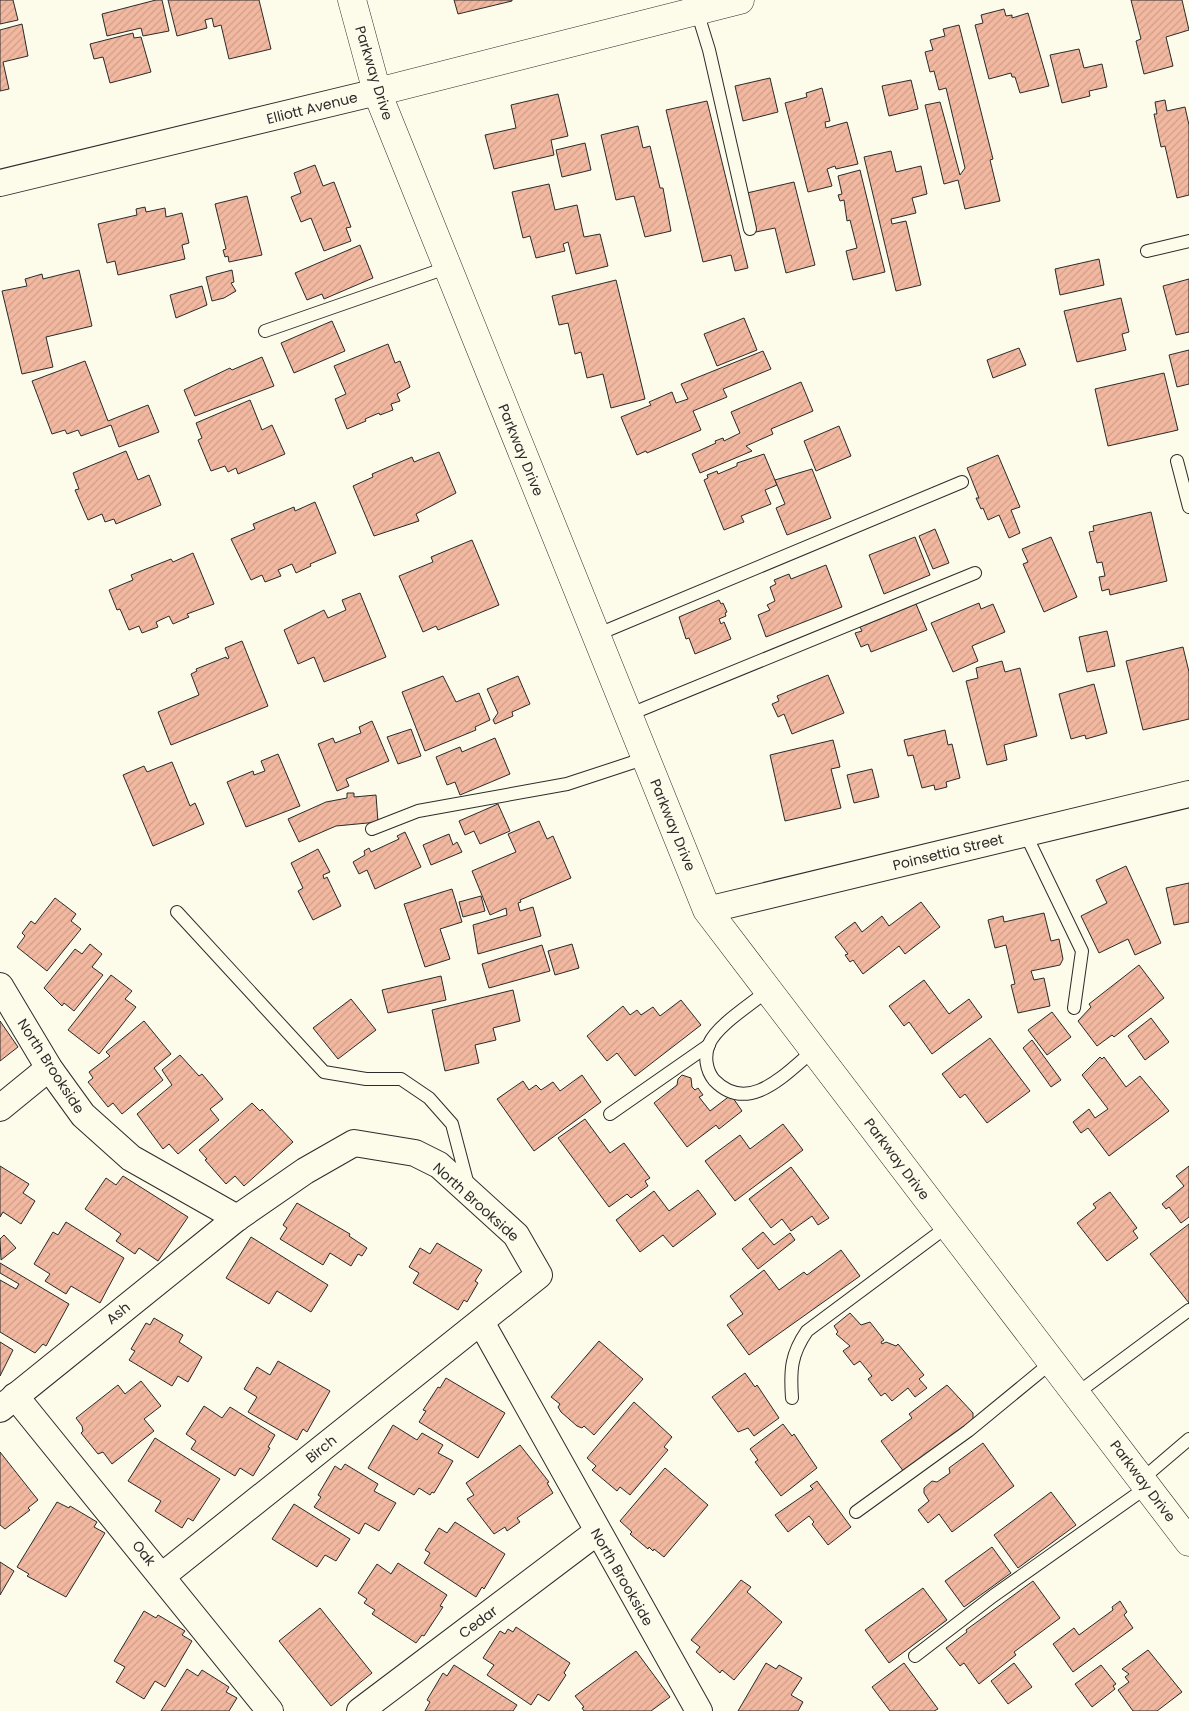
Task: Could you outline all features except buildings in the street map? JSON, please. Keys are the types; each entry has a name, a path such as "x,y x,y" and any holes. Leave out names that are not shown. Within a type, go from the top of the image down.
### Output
{"street":[{"name":"Parkway Drive","path":"352,0 377,92 707,910 1189,1542"},
{"name":"Elliott Avenue","path":"0,183 377,92 740,0"},
{"name":"Poinsettia Street","path":"707,910 1189,794"},
{"name":"North Brookside","path":"0,986 49,1068 83,1115 131,1158 237,1218 305,1171 354,1143 415,1153 439,1165 516,1235 539,1274 481,1322 699,1711"},
{"path":"0,1108 49,1068"},
{"name":"Ash","path":"8,1402 237,1218"},
{"name":"Birch","path":"162,1576 481,1322"},
{"name":"Oak","path":"8,1402 162,1576 270,1711"},
{"name":"Cedar","path":"360,1711 597,1532"}],"lane":[{"path":"698,11 710,50 750,229"},
{"path":"1147,252 1189,241"},
{"path":"265,330 449,267"},
{"path":"1177,461 1189,507"},
{"path":"596,635 962,482"},
{"path":"628,715 975,573"},
{"path":"372,829 418,811 567,784 646,758"},
{"path":"1026,833 1082,951 1074,1008"},
{"path":"177,912 324,1072 366,1079 401,1079 429,1098 452,1124 469,1192"},
{"path":"610,1114 709,1044 717,1032 768,990"},
{"path":"709,1044 706,1066 713,1078 724,1088 740,1094 755,1094 778,1079 814,1050"},
{"path":"792,1398 790,1369 798,1344 807,1330 948,1226"},
{"path":"1076,1394 1189,1310"},
{"path":"856,1512 968,1430 1052,1362"},
{"path":"915,1656 1144,1483 1189,1439"}]}
